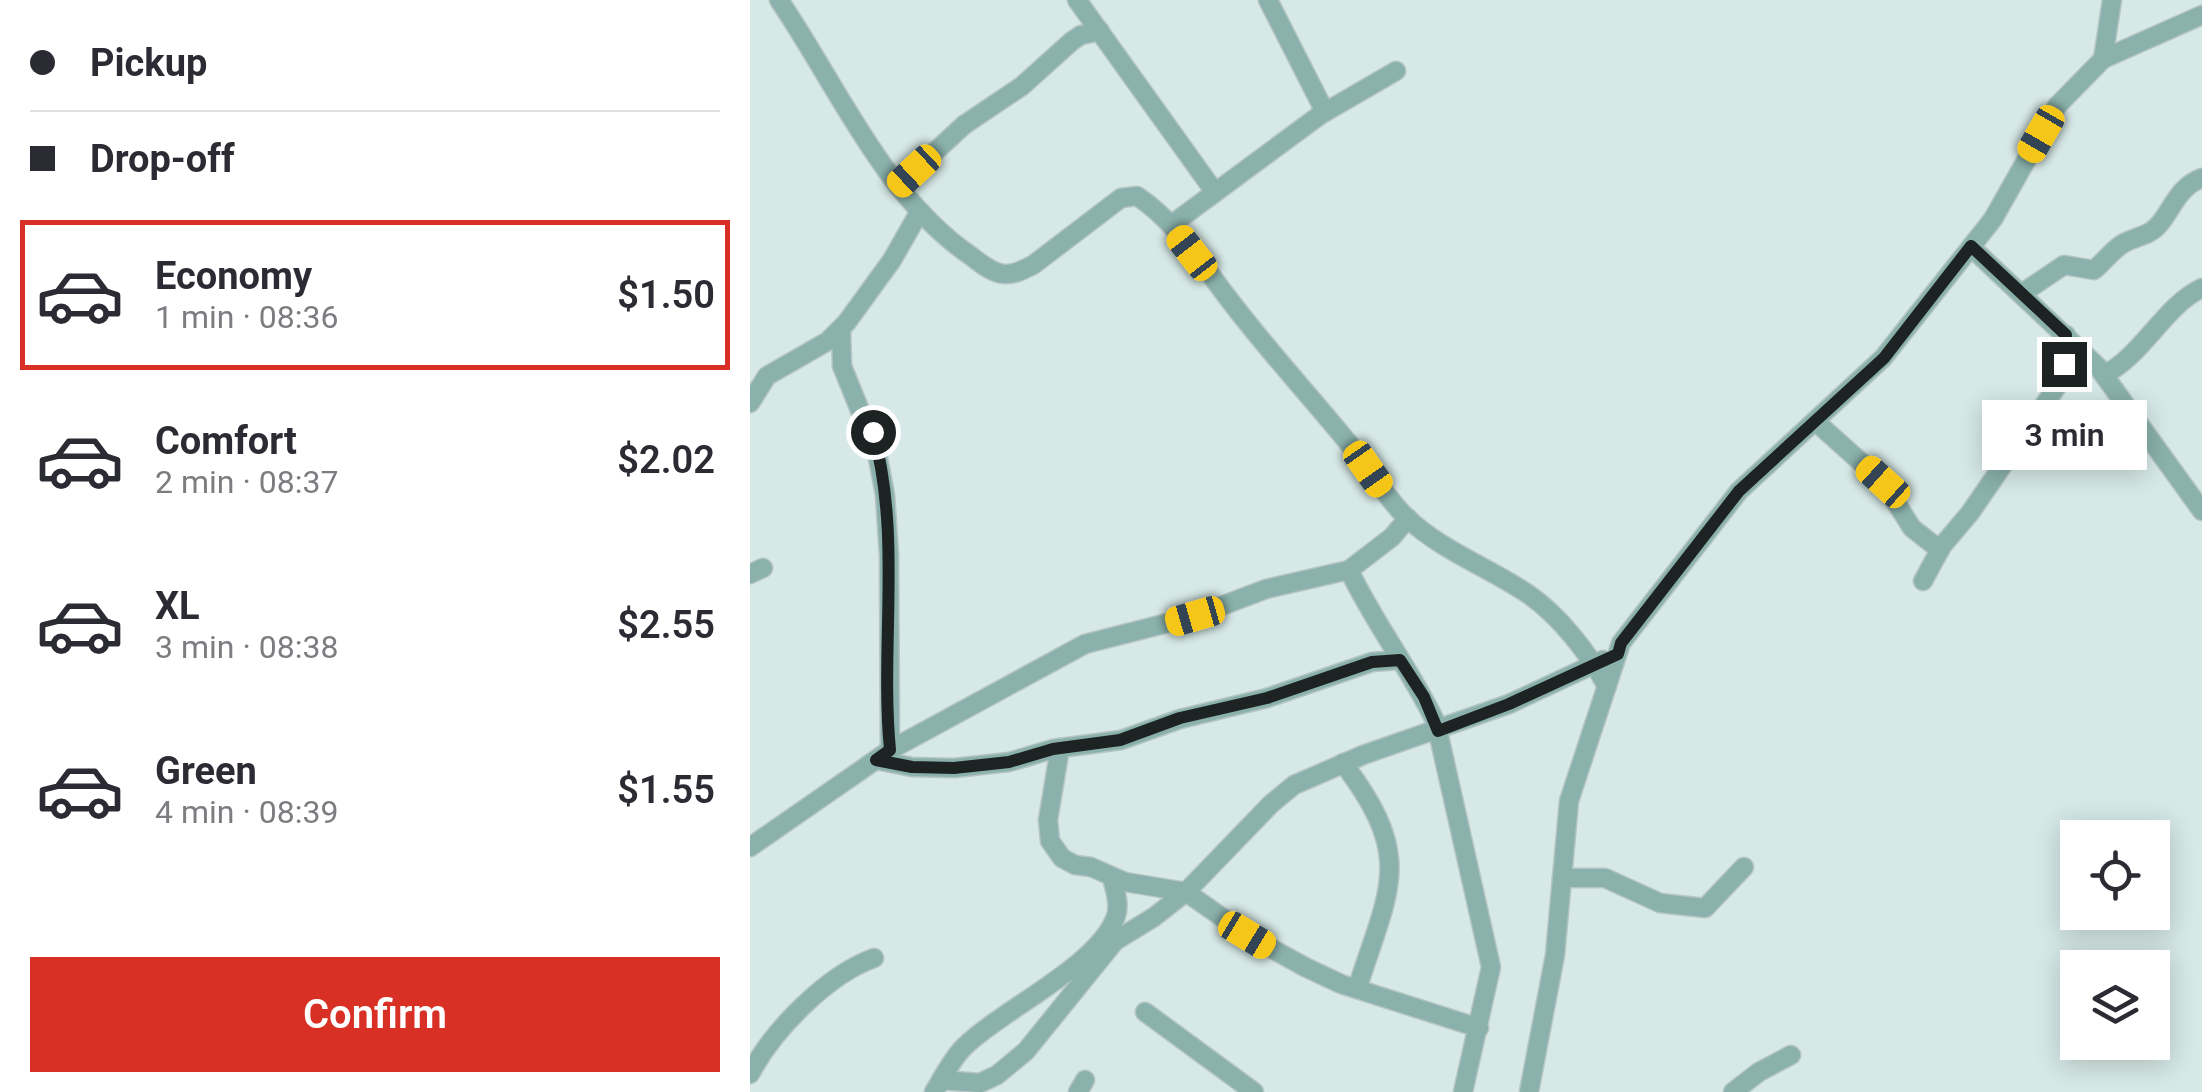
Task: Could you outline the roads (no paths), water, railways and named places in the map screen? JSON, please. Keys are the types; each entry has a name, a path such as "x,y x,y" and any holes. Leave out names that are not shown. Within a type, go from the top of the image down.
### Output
{"street":[{"path":"1077,0 1214,191"},
{"path":"1268,0 1325,112"},
{"path":"2103,60 2112,0"},
{"path":"788,3 829,82 898,185 963,251 1002,274 1018,272 1122,198 1137,196 1171,226 1264,346 1408,518 1452,552 1532,596 1594,664 1607,686"},
{"path":"1529,1092 1555,955 1569,801 1621,643 1739,491 1884,358 1993,218 2057,106 2103,60 2202,15"},
{"path":"898,185 964,125 1022,86 1081,34 1100,31"},
{"path":"1171,226 1325,112 1396,71"},
{"path":"2021,294 2064,265 2094,270 2121,244 2146,237 2163,220 2174,200 2202,178"},
{"path":"750,403 759,377 818,348 841,328 892,260 920,211"},
{"path":"1971,246 2104,374 2202,511"},
{"path":"2104,374 2143,346 2183,301 2202,288"},
{"path":"841,328 842,366 873,432 885,496 889,555 883,755"},
{"path":"1923,581 1940,550 1970,514 2060,382 2066,335"},
{"path":"1815,421 1883,482 1912,528 1940,550"},
{"path":"750,847 883,755 1085,644 1195,616 1266,590 1349,570 1392,537 1408,518"},
{"path":"1349,570 1367,608 1424,697 1438,731 1491,967 1463,1092"},
{"path":"938,1086 980,1082 1026,1052 1115,941 1186,892 1294,785 1344,762 1509,704 1618,654"},
{"path":"883,755 912,767 954,768 1009,762 1060,748 1120,740 1180,718 1267,698 1372,662 1400,660"},
{"path":"1060,748 1048,820 1054,851 1075,865 1091,866 1112,878 1186,892 1274,952 1357,989 1479,1028"},
{"path":"1344,762 1378,811 1391,875 1382,918 1357,989"},
{"path":"1562,878 1605,878 1660,903 1705,908 1744,867"},
{"path":"938,1086 964,1047 1070,970 1107,933 1118,904 1112,878"},
{"path":"750,1074 774,1038 830,981 848,967 874,958"},
{"path":"1144,1012 1254,1092"},
{"path":"1733,1092 1791,1055"}]}
